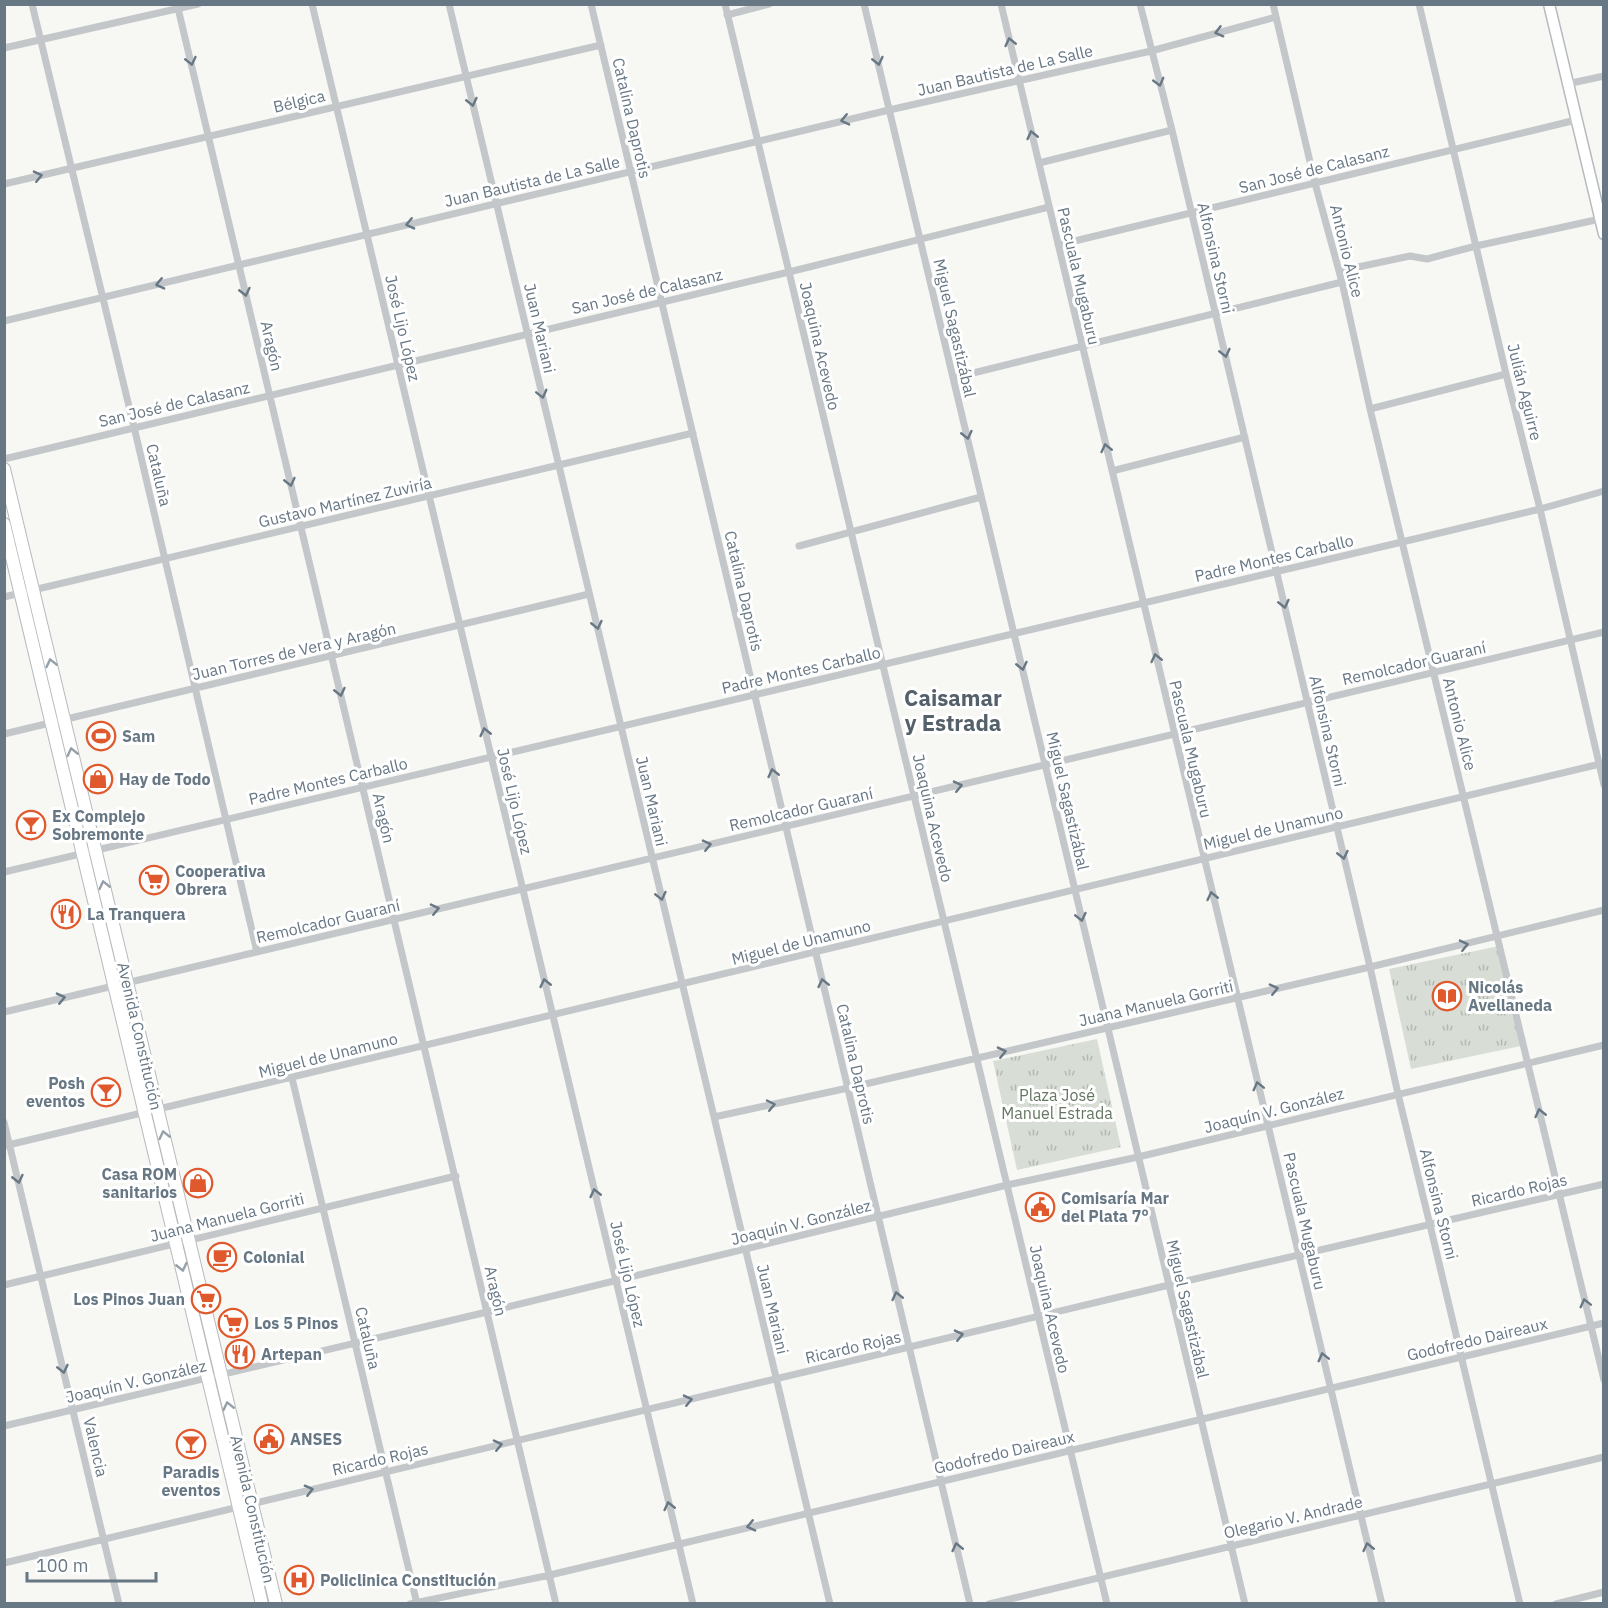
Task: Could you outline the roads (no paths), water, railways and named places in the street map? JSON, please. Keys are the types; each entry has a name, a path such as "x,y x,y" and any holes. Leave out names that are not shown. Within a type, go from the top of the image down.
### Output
{"main road":[{"path":"1548,4 1604,234"},
{"name":"Avenida Constitución","path":"4,469 27,591 58,721 83,853 262,1604"},
{"name":"Avenida Constitución","path":"4,524 27,591"},
{"name":"Avenida Constitución","path":"58,721 96,850 276,1604"}],"street":[{"name":"Cataluña","path":"32,4 257,952"},
{"path":"4,48 198,4"},
{"name":"José Lijo López","path":"312,4 693,1604"},
{"name":"Juan Mariani","path":"449,4 830,1604"},
{"name":"Catalina Daprotis","path":"591,4 970,1604"},
{"name":"Joaquina Acevedo","path":"725,4 1107,1604"},
{"path":"727,15 769,4"},
{"name":"Miguel Sagastizábal","path":"864,4 1245,1604"},
{"name":"Pascuala Mugaburu","path":"1001,4 1382,1604"},
{"name":"Alfonsina Storni","path":"1140,4 1245,437 1520,1604"},
{"name":"Antonio Alice","path":"1273,4 1315,183 1342,282 1370,409 1604,1380"},
{"name":"Julián Aguirre","path":"1419,4 1540,509 1569,640 1601,764 1604,786"},
{"name":"Aragón","path":"178,7 556,1604"},
{"name":"Juan Bautista de La Salle","path":"4,321 889,110 1151,51 1275,17"},
{"name":"Bélgica","path":"4,184 600,45"},
{"path":"1568,84 1604,76"},
{"name":"San José de Calasanz","path":"1058,245 1576,120"},
{"path":"1039,164 1172,130"},
{"name":"San José de Calasanz","path":"4,459 789,272 1049,207"},
{"path":"1339,271 1410,256 1427,259 1600,219"},
{"path":"953,378 1342,282"},
{"path":"1370,409 1506,374"},
{"name":"Gustavo Martínez Zuviría","path":"4,597 693,433"},
{"path":"1112,471 1245,437"},
{"name":"Padre Montes Carballo","path":"4,872 1402,542 1604,491"},
{"path":"799,546 981,497"},
{"name":"Juan Torres de Vera y Aragón","path":"4,734 589,594"},
{"name":"Remolcador Guaraní","path":"4,1012 1604,632"},
{"name":"Miguel de Unamuno","path":"7,1146 1601,764"},
{"name":"Juana Manuela Gorriti","path":"714,1117 1237,998 1604,910"},
{"name":"Joaquín V. González","path":"4,1426 355,1344 1007,1185 1138,1157 1604,1045"},
{"name":"Cataluña","path":"292,1078 415,1603"},
{"name":"Valencia","path":"4,1122 7,1146 41,1276 119,1604"},
{"name":"Juana Manuela Gorriti","path":"4,1284 456,1176"},
{"name":"Ricardo Rojas","path":"4,1563 1038,1316 1604,1184"},
{"name":"Godofredo Daireaux","path":"415,1603 550,1575 1604,1323"},
{"name":"Olegario V. Andrade","path":"989,1604 1604,1457"},
{"path":"1556,1604 1604,1592"}],"place":[{"name":"Sam","path":"101,736"},
{"name":"Hay de Todo","path":"98,779"},
{"name":"Ex Complejo Sobremonte","path":"31,825"},
{"name":"Cooperativa Obrera","path":"154,880"},
{"name":"La Tranquera","path":"66,914"},
{"name":"Nicolás Avellaneda","path":"1447,996"},
{"name":"Posh eventos","path":"106,1092"},
{"name":"Casa ROM sanitarios","path":"198,1183"},
{"name":"Comisaría Mar del Plata 7°","path":"1040,1207"},
{"name":"Colonial","path":"222,1257"},
{"name":"Los Pinos Juan","path":"206,1299"},
{"name":"Los 5 Pinos","path":"233,1323"},
{"name":"Artepan","path":"240,1354"},
{"name":"ANSES","path":"269,1439"},
{"name":"Paradis eventos","path":"191,1444"},
{"name":"Policlinica Constitución","path":"299,1580"}],"district":[{"name":"Caisamar y Estrada","path":"953,710"}],"park label":[{"name":"Plaza José Manuel Estrada","path":"1057,1104"}]}
